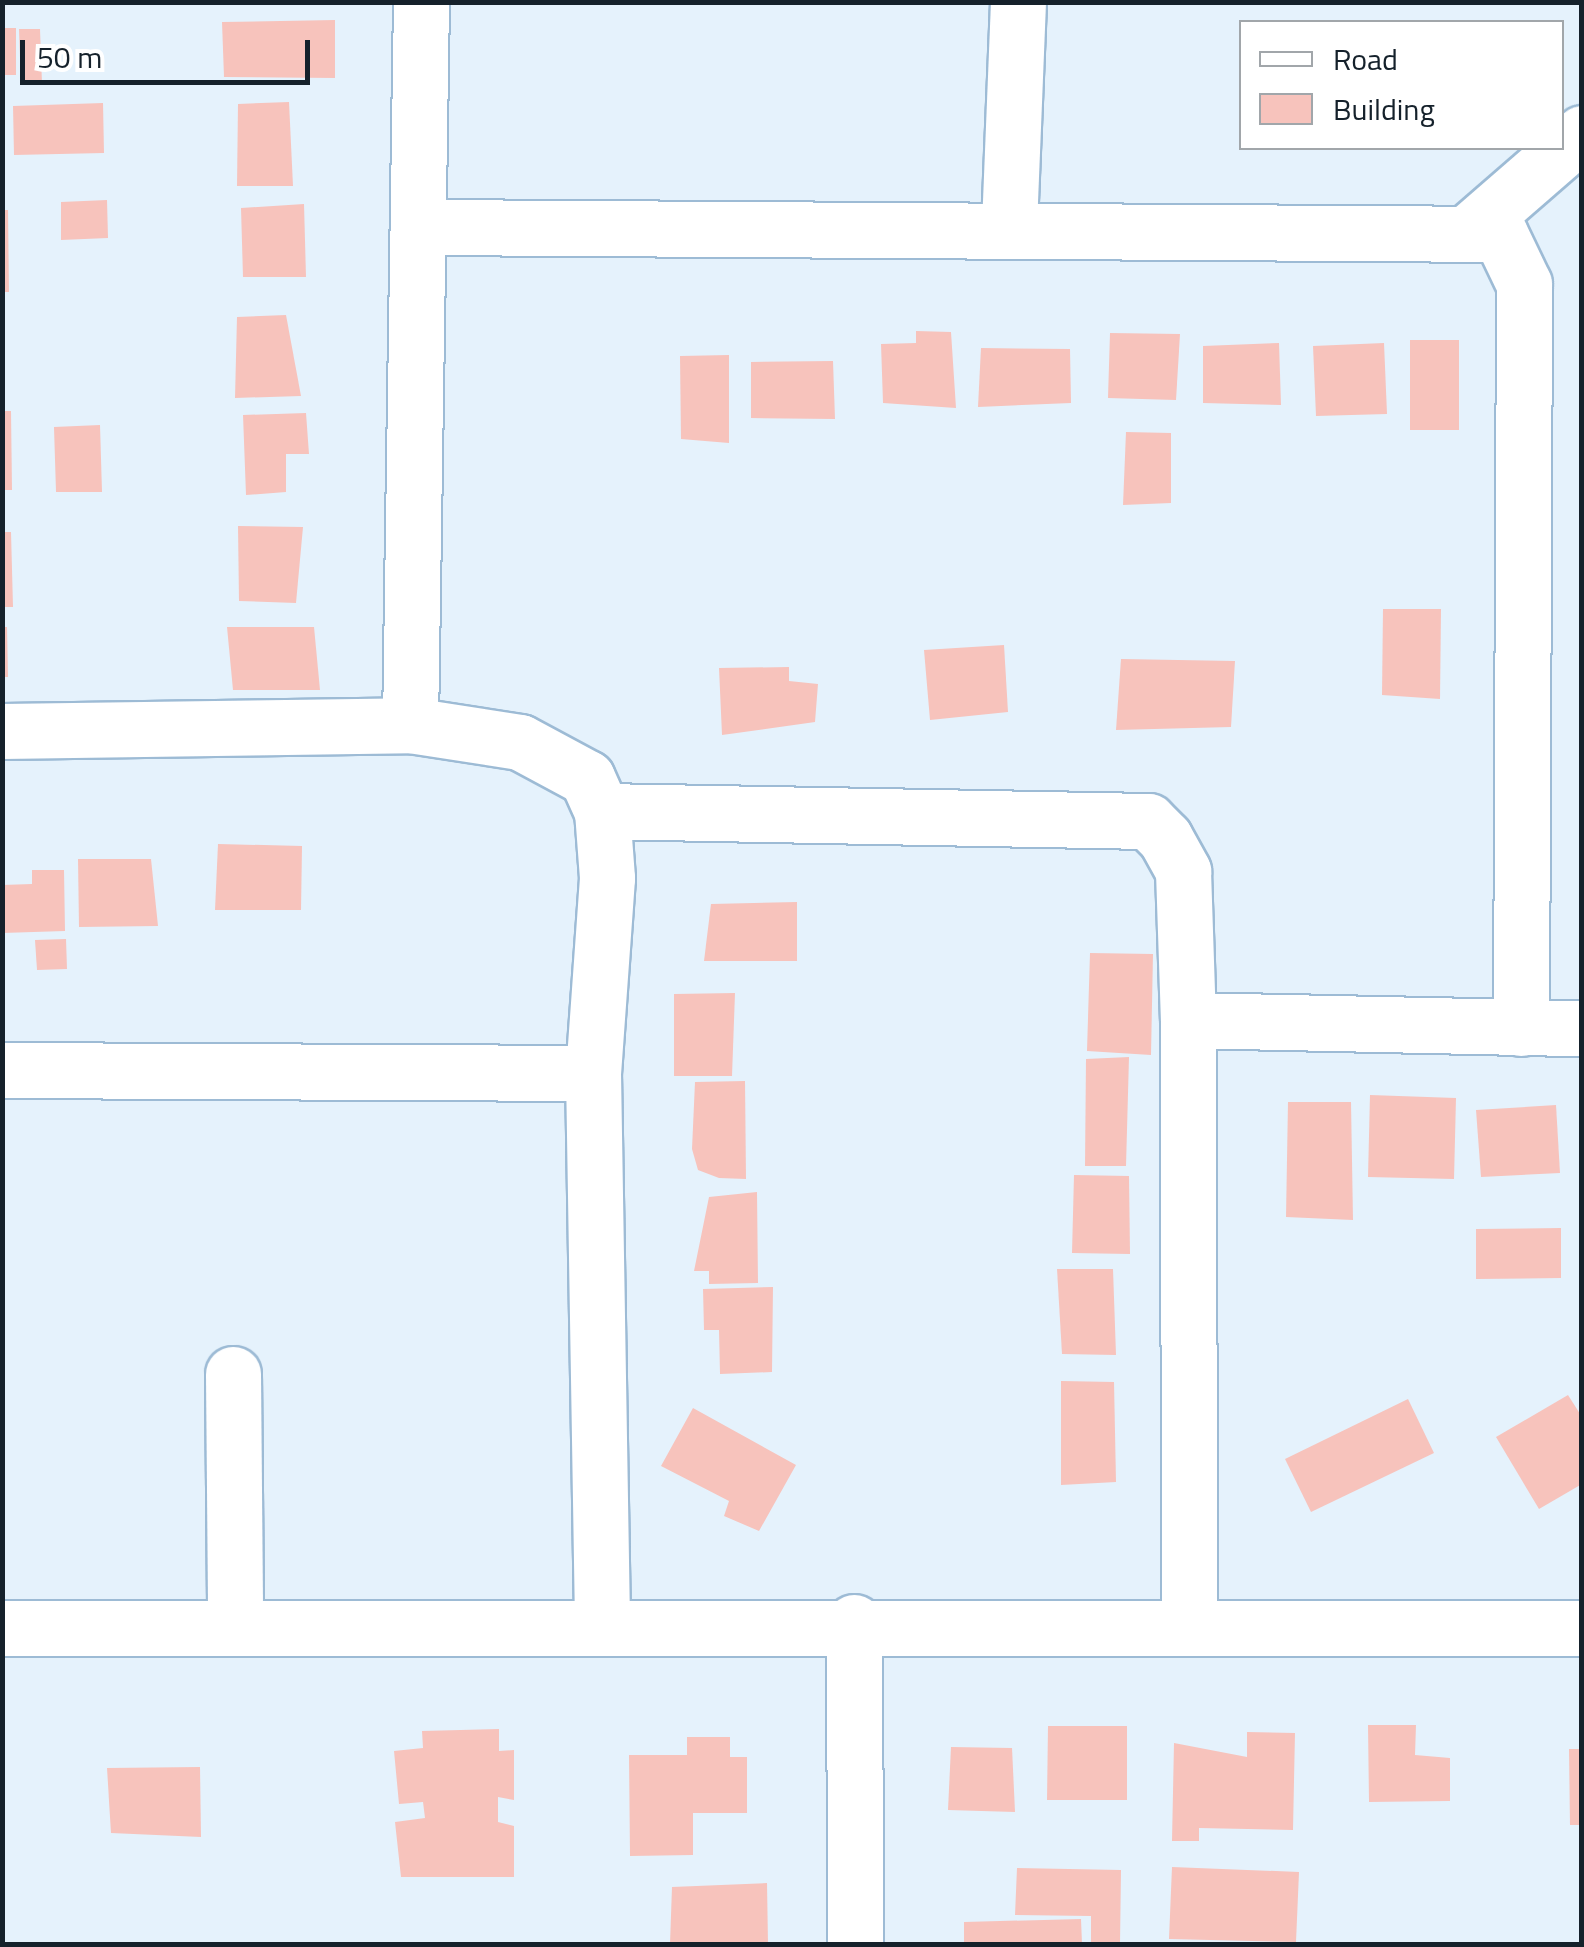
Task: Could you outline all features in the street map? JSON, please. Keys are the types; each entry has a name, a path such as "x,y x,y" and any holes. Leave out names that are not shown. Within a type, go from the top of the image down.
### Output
{"street":[{"path":"410,725 422,227 421,2"},
{"path":"1009,226 1018,2"},
{"path":"1474,227 1562,150"},
{"path":"422,227 1474,227 1500,234 1524,284 1522,1028"},
{"path":"2,731 410,725 520,742 565,759 587,778 602,811 607,878 593,1073 602,1622"},
{"path":"602,811 1148,821 1183,872 1188,1020 1189,1626"},
{"path":"1188,1020 1582,1028"},
{"path":"2,1070 593,1073"},
{"path":"233,1374 236,1626"},
{"path":"854,1622 855,1944"},
{"path":"2,1628 854,1622 1582,1628"}],"building":[{"path":"335,20 335,78 224,77 222,22"},
{"path":"2,28 16,28 16,75 2,75"},
{"path":"19,29 40,29 42,84 21,85"},
{"path":"289,102 293,186 237,186 238,104"},
{"path":"103,103 104,153 14,155 13,106"},
{"path":"107,200 108,238 61,240 61,202"},
{"path":"304,204 306,277 243,277 241,208"},
{"path":"2,210 8,210 9,292 2,292"},
{"path":"286,315 301,396 235,398 237,317"},
{"path":"916,331 951,332 956,408 883,403 881,344 916,343"},
{"path":"1110,333 1180,334 1176,400 1108,398"},
{"path":"1410,340 1459,340 1459,430 1410,430"},
{"path":"1279,343 1281,405 1203,403 1203,346"},
{"path":"1384,343 1387,414 1316,416 1313,346"},
{"path":"981,348 1070,349 1071,403 978,407"},
{"path":"729,355 729,443 681,439 680,356"},
{"path":"833,361 835,419 751,418 751,362"},
{"path":"2,411 11,411 12,490 2,490"},
{"path":"306,413 309,454 286,454 286,492 246,495 243,415"},
{"path":"100,425 102,492 56,492 54,427"},
{"path":"1126,432 1171,433 1171,503 1123,505"},
{"path":"238,526 303,527 296,603 239,601"},
{"path":"2,532 11,532 13,607 2,607"},
{"path":"1383,609 1441,609 1440,699 1382,695"},
{"path":"2,627 7,627 8,677 2,677"},
{"path":"227,627 314,627 320,690 233,690"},
{"path":"1004,645 1008,712 930,720 924,650"},
{"path":"1121,659 1235,661 1231,727 1116,730"},
{"path":"789,667 789,681 818,684 815,722 722,735 719,668"},
{"path":"218,844 302,846 301,910 215,910"},
{"path":"78,859 151,859 158,926 79,927"},
{"path":"32,870 64,870 65,931 2,933 2,885 32,884"},
{"path":"797,902 797,961 704,961 711,904"},
{"path":"66,939 67,969 37,970 35,940"},
{"path":"1090,953 1153,954 1151,1055 1087,1051"},
{"path":"735,993 732,1076 674,1076 674,994"},
{"path":"1129,1057 1126,1166 1085,1166 1086,1059"},
{"path":"745,1081 746,1179 719,1178 698,1170 692,1149 695,1082"},
{"path":"1370,1095 1456,1098 1454,1179 1368,1177"},
{"path":"1288,1102 1351,1102 1353,1220 1286,1217"},
{"path":"1556,1105 1560,1173 1481,1177 1476,1110"},
{"path":"1074,1175 1129,1176 1130,1254 1072,1253"},
{"path":"757,1192 758,1283 709,1284 709,1271 694,1271 709,1197"},
{"path":"1561,1228 1561,1278 1476,1279 1476,1229"},
{"path":"1057,1269 1113,1269 1116,1355 1062,1354"},
{"path":"773,1287 772,1372 720,1374 719,1330 704,1330 703,1289"},
{"path":"1061,1381 1114,1382 1116,1482 1061,1485"},
{"path":"1568,1395 1582,1417 1582,1484 1539,1509 1496,1437"},
{"path":"1408,1399 1434,1453 1311,1512 1285,1459"},
{"path":"693,1408 796,1465 759,1531 724,1516 729,1501 661,1466"},
{"path":"1368,1725 1416,1725 1415,1755 1450,1758 1450,1801 1369,1802"},
{"path":"1048,1726 1127,1726 1127,1800 1047,1800"},
{"path":"499,1729 499,1751 514,1750 514,1800 498,1797 498,1822 514,1826 514,1877 401,1877 395,1822 425,1818 423,1802 399,1804 394,1751 423,1748 422,1731"},
{"path":"1247,1732 1295,1733 1293,1830 1199,1828 1199,1841 1172,1841 1174,1743 1247,1757"},
{"path":"687,1737 730,1737 730,1757 747,1757 747,1813 693,1813 693,1855 630,1856 629,1755 687,1755"},
{"path":"951,1747 1012,1748 1015,1812 948,1810"},
{"path":"1569,1749 1582,1749 1582,1825 1570,1825"},
{"path":"200,1767 201,1837 111,1833 107,1768"},
{"path":"1172,1867 1299,1872 1296,1942 1169,1939"},
{"path":"1017,1868 1121,1870 1120,1944 1091,1944 1091,1916 1015,1915"},
{"path":"767,1883 768,1944 670,1944 672,1887"},
{"path":"1081,1919 1082,1944 964,1944 964,1922"}]}
